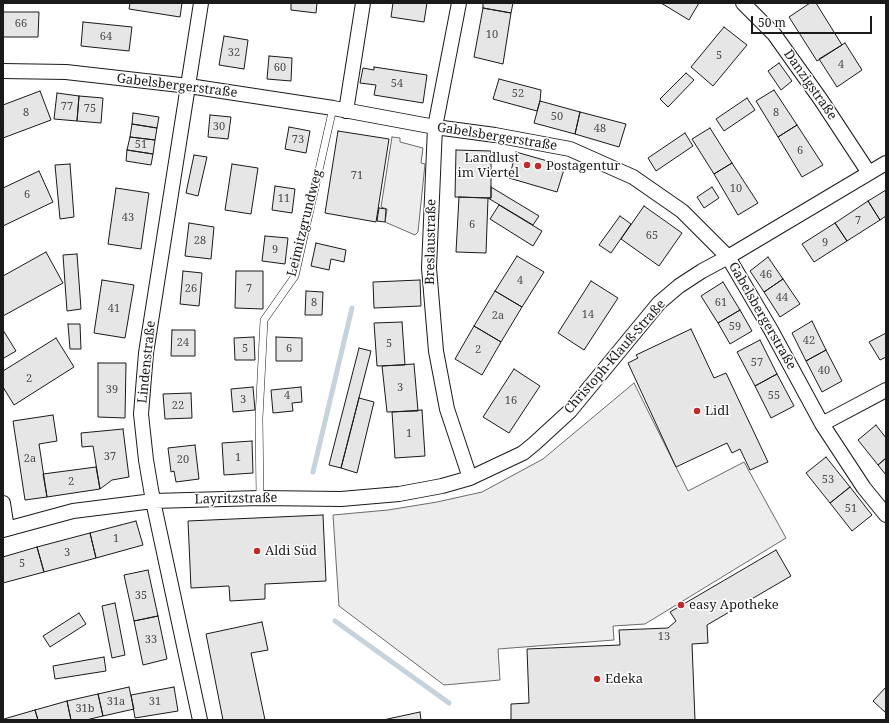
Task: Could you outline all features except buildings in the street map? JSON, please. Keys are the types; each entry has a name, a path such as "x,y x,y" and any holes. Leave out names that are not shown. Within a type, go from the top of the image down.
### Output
{"street":[{"name":"Lindenstraße","path":"200,720 153,502 146,460 142,414 146,353 201,3"},
{"name":"Leimitzgrundweg","path":"339,109 363,3"},
{"name":"Breslaustraße","path":"458,3 435,127 429,268 436,351 447,409 470,478"},
{"name":"Danzigstraße","path":"742,3 774,34 821,100 869,173"},
{"name":"Gabelsbergerstraße","path":"3,71 66,72 189,86 339,109 435,127 495,135 570,149 633,177 682,211 728,257 772,330 822,424 864,488 886,515"},
{"name":"Christoph-Klauß-Straße","path":"470,478 522,453 534,444 570,410 659,303 679,286 886,163"},
{"path":"822,424 886,390"},
{"name":"Layritzstraße","path":"5,529 73,511 153,502 260,498 341,498 399,494 442,486 470,478"},
{"path":"3,503 5,529"}],"lane":[{"name":"Leimitzgrundweg","path":"260,498 259,418 264,320 295,276 339,109"}],"shaded area":[{"path":"392,137 400,138 400,142 423,148 421,163 425,164 418,232 415,235 385,222 387,209 381,207"},
{"path":"634,383 688,491 744,462 786,538 645,624 613,626 614,640 498,649 500,680 444,685 339,606 333,515 388,510 437,502 482,492 543,459"}],"waterway":[{"path":"313,472 352,308"},
{"path":"335,621 449,703"}],"place":[{"name":"Landlust im Viertel","path":"527,165"},
{"name":"Postagentur","path":"538,166"},
{"name":"Lidl","path":"697,411"},
{"name":"Aldi Süd","path":"257,551"},
{"name":"easy Apotheke","path":"681,605"},
{"name":"Edeka","path":"597,679"}]}
